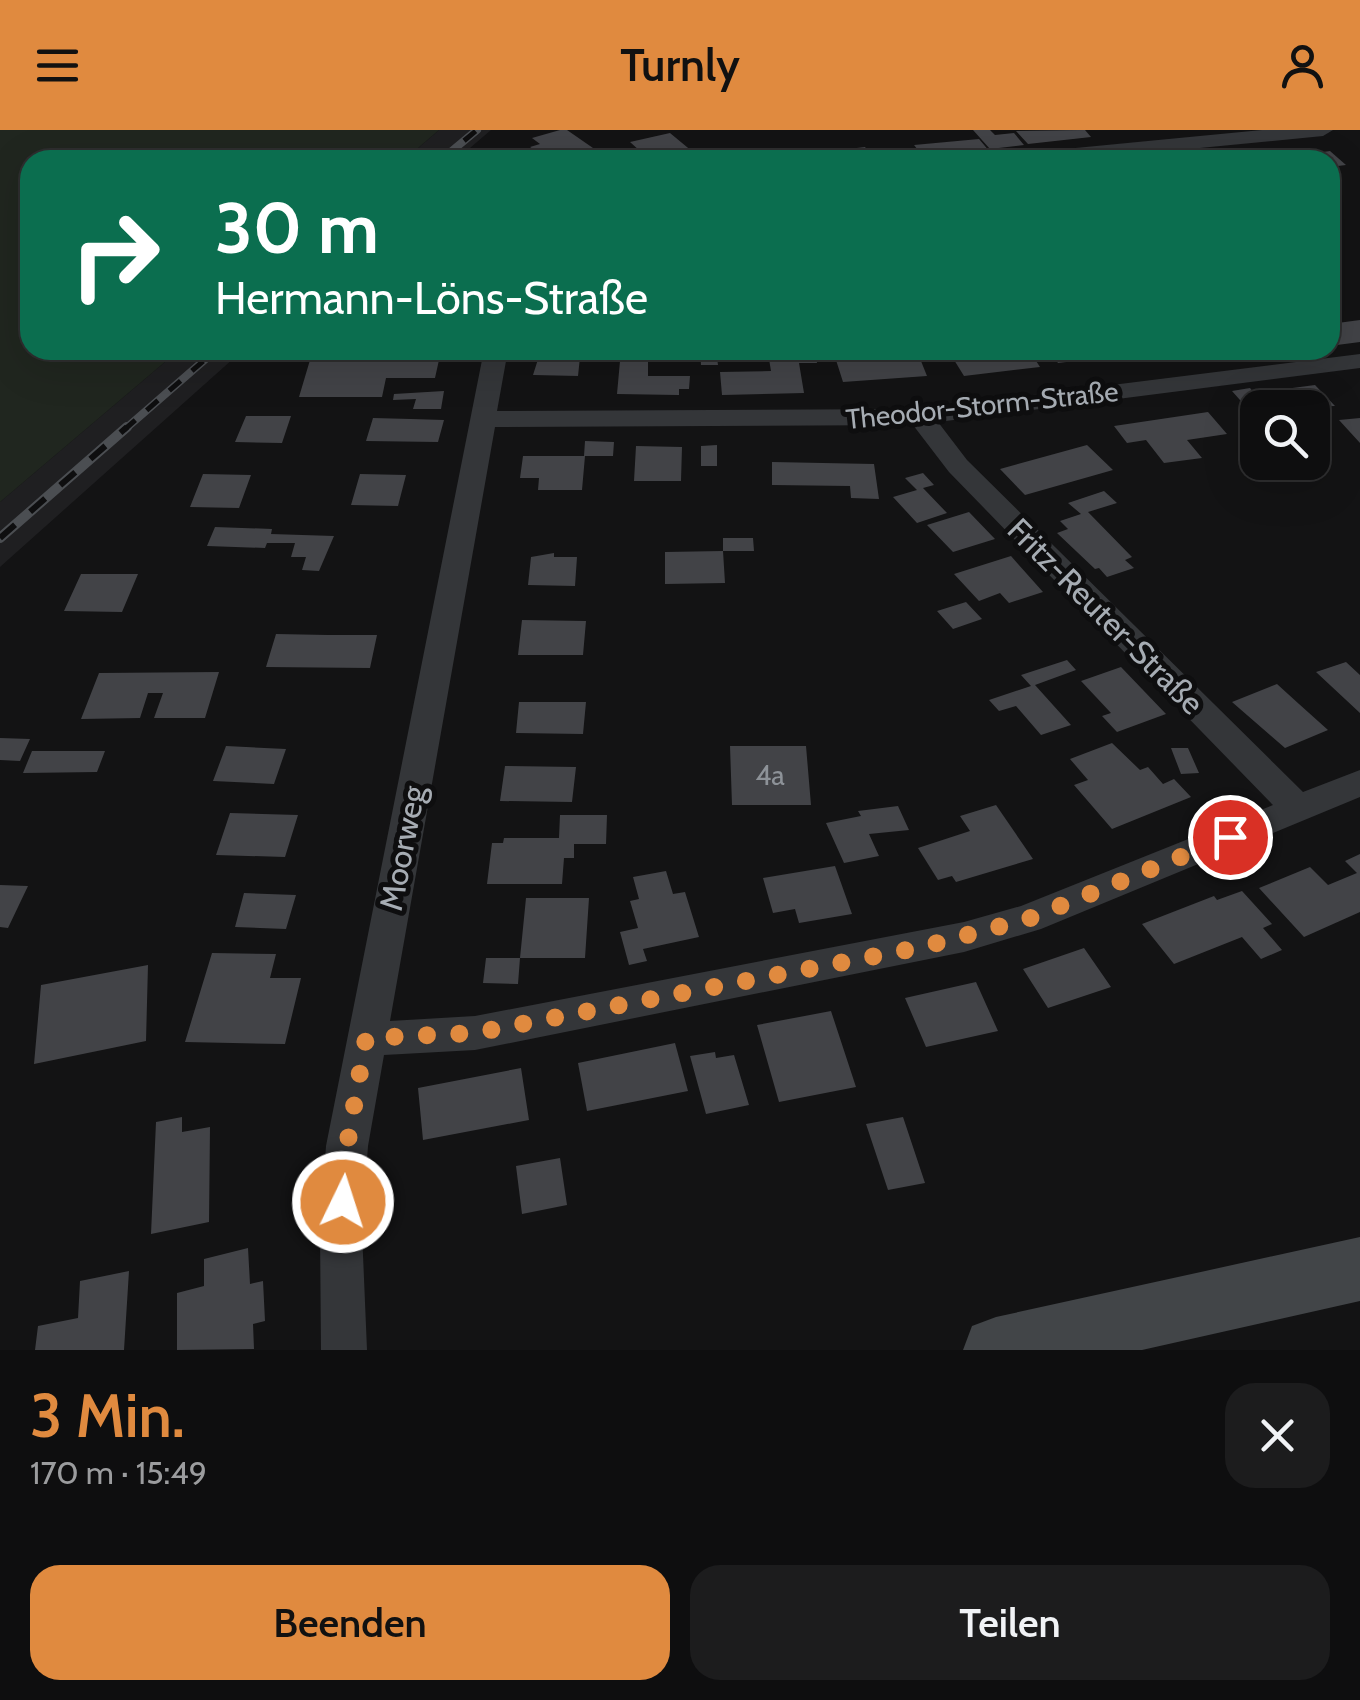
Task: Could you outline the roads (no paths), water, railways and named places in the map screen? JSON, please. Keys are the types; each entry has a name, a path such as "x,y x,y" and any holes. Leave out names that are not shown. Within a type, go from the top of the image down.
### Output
{"street":[{"path":"1117,150 1323,130"},
{"name":"Moorweg","path":"344,1350 341,1231 347,1146 494,360"},
{"name":"Theodor-Storm-Straße","path":"482,419 920,417 1360,361"},
{"name":"Fritz-Reuter-Straße","path":"920,417 958,466 1298,809"},
{"path":"366,1038 475,1033 936,944 1028,919 1360,783"},
{"path":"996,1350 1360,1269"}],"railway":[{"path":"453,150 477,130"},
{"path":"124,430 204,360"},
{"path":"0,538 127,427"}]}
